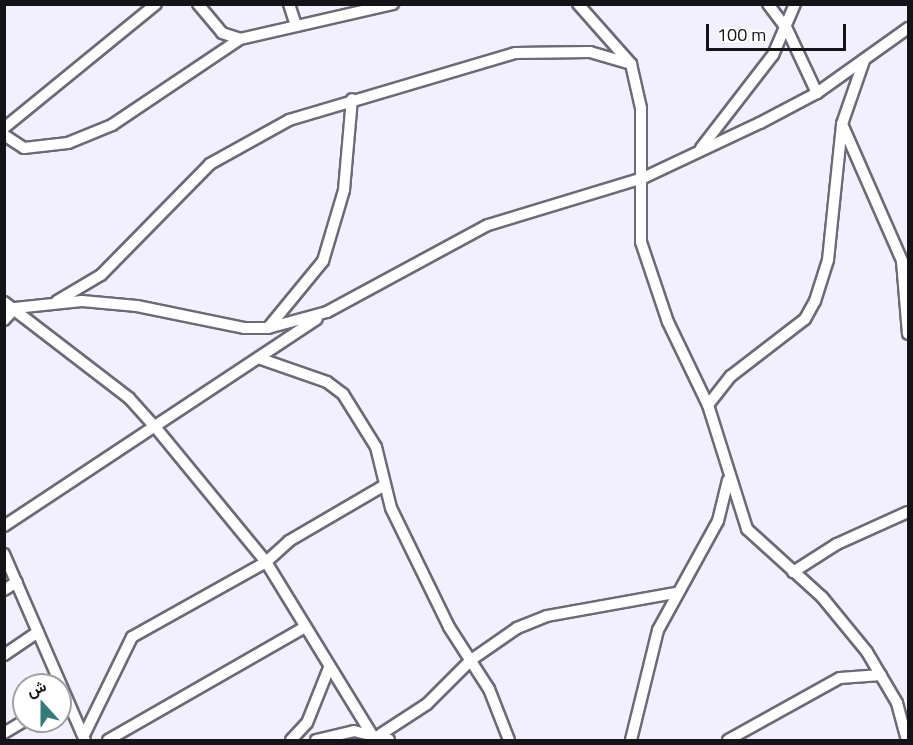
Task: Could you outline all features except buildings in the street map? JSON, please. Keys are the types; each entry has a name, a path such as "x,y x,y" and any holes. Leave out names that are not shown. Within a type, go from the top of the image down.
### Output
{"street":[{"path":"4,128 156,4"},
{"path":"198,4 222,33 240,39"},
{"path":"289,4 296,26"},
{"path":"4,135 24,148 42,148 86,136 112,125 240,39 393,4"},
{"path":"578,4 631,64 641,108 643,178 641,242 668,322 708,405 747,529 822,597 880,675 908,731 907,741"},
{"path":"768,4 787,29 817,93"},
{"path":"699,151 787,29 795,4"},
{"path":"4,526 261,359 327,312 488,225 643,178 699,151 817,93 909,28"},
{"path":"52,303 101,275 210,164 289,120 352,99 515,53 590,52 631,64"},
{"path":"708,405 731,376 805,319 815,301 828,260 842,124 864,60"},
{"path":"268,328 323,261 344,190 352,99"},
{"path":"842,124 902,261 909,334"},
{"path":"10,305 52,303 137,306 190,321 268,328 327,312"},
{"path":"4,320 10,305"},
{"path":"10,305 129,398 156,428 267,562 329,668 379,737"},
{"path":"261,359 327,382 343,394 376,447 385,485 449,627 489,689 509,741"},
{"path":"631,741 648,660 675,593 718,521 729,477"},
{"path":"85,737 126,642 267,562 289,541 385,485"},
{"path":"793,572 837,544 909,512"},
{"path":"4,554 54,673"},
{"path":"4,590 17,582"},
{"path":"316,741 354,731 379,737 427,704 471,660 517,627 548,616 675,593"},
{"path":"108,741 305,627"},
{"path":"4,655 38,632"},
{"path":"291,741 307,723 329,668"},
{"path":"728,741 840,678 880,675"},
{"path":"72,713 85,737"}]}
